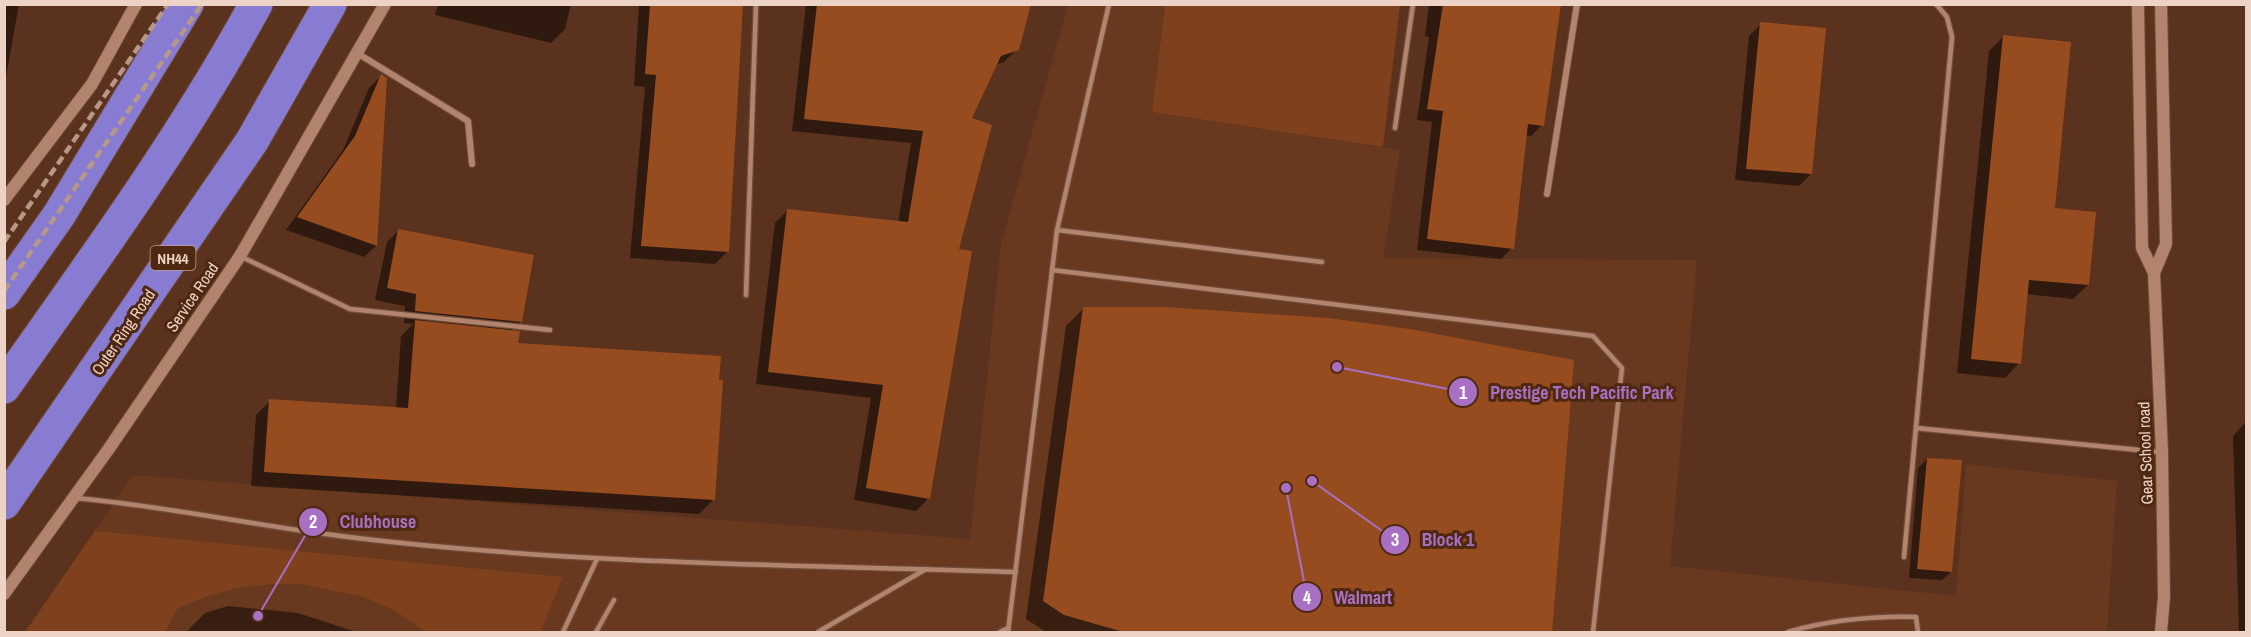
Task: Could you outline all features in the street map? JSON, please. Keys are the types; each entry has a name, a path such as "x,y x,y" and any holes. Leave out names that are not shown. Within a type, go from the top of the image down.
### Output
{"highway":[{"path":"4,293 59,215 187,4"},
{"path":"4,387 126,213 219,71 256,4"},
{"name":"Outer Ring Road","path":"4,503 252,141 330,4"}],"street":[{"path":"4,200 92,84 136,4"},
{"name":"Service Road","path":"4,594 240,256 385,4"},
{"path":"1547,194 1577,4"},
{"name":"Gear School road","path":"2138,4 2142,248 2154,273 2162,452 2164,597 2161,633"},
{"name":"Gear School road","path":"2154,273 2166,244 2161,4"},
{"path":"357,53 468,121 472,164"}],"lane":[{"path":"746,296 756,4"},
{"path":"1000,633 1008,630 1057,230 1109,4"},
{"path":"1395,128 1413,4"},
{"path":"1904,557 1952,38 1947,17 1936,4"},
{"path":"1057,230 1322,262"},
{"path":"240,256 350,309 550,330"},
{"path":"1052,270 1593,336 1622,368 1593,633"},
{"path":"1916,428 2162,452"},
{"path":"73,498 116,501 347,537 597,559 1016,572"},
{"path":"563,633 597,559"},
{"path":"818,633 926,569"},
{"path":"596,633 614,600"},
{"path":"1788,633 1844,619 1880,616 1916,617 1918,633"}],"shaded area":[{"path":"1068,5 1165,5 1152,112 1400,150 1383,258 1697,260 1670,566 1956,596 1966,464 2117,481 2107,632 25,632 133,475 970,539 1001,244"},
{"path":"1165,5 1400,5 1383,147 1152,112"},
{"path":"95,531 563,577 540,632 426,632 392,609 364,597 302,584 270,584 238,588 207,596 177,609 165,632 25,632"}],"building":[{"path":"650,4 743,4 729,252 641,246 656,75 645,74"},
{"path":"817,4 1031,4 1019,50 1001,56 972,118 992,125 959,249 972,251 930,499 866,488 883,385 768,372 787,209 908,222 923,131 804,119"},
{"path":"1443,4 1561,4 1544,126 1528,124 1514,249 1427,239 1443,111 1427,109"},
{"path":"1760,22 1826,28 1812,174 1746,169"},
{"path":"2003,35 2071,42 2055,208 2096,212 2089,285 2029,280 2021,364 1971,359"},
{"path":"381,74 387,78 377,246 297,217 355,136"},
{"path":"398,229 534,255 522,322 415,311 416,294 387,288"},
{"path":"1083,307 1165,307 1328,318 1410,329 1574,360 1552,633 1127,633 1064,615 1043,601"},
{"path":"415,320 520,331 518,343 721,356 719,380 723,380 715,500 264,472 269,399 408,408"},
{"path":"1927,458 1962,460 1952,572 1917,569"}],"railway":[{"path":"4,242 168,4"},
{"path":"4,291 202,4"}],"place":[{"name":"Prestige Tech Pacific Park","path":"1337,367"},
{"name":"Block 1","path":"1312,481"},
{"name":"Walmart","path":"1286,488"},
{"name":"Clubhouse","path":"258,616"}]}
